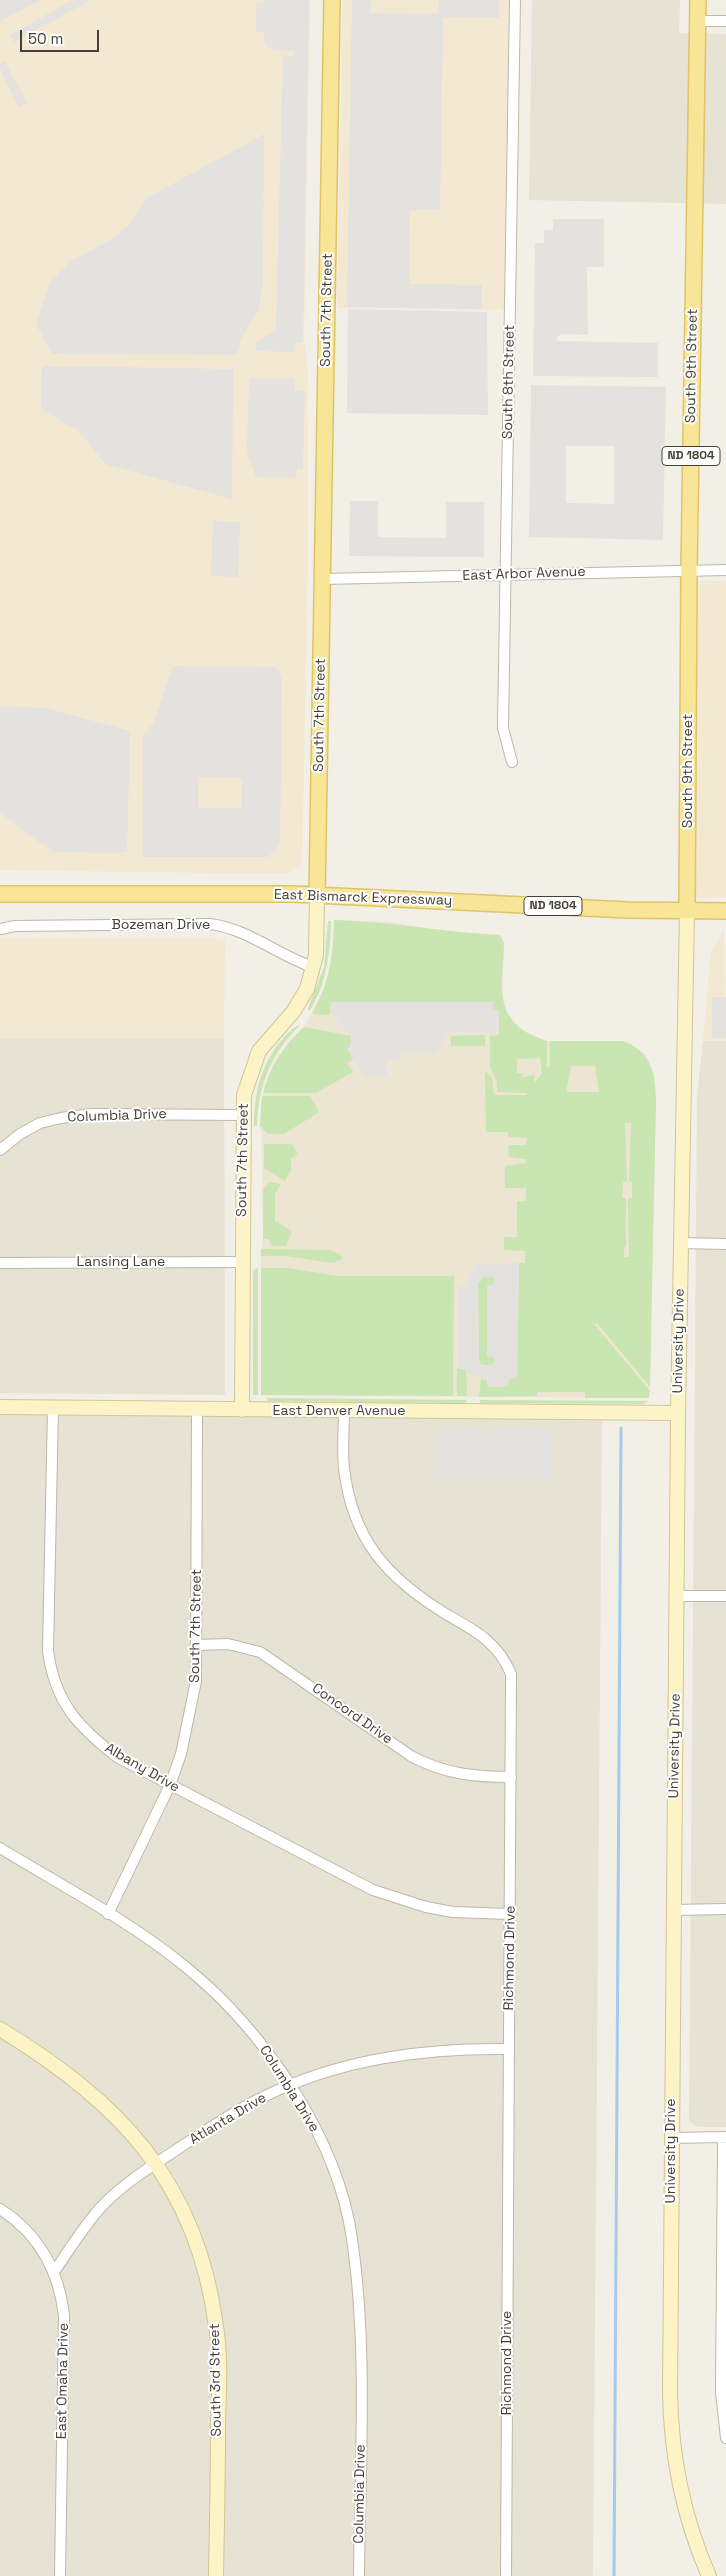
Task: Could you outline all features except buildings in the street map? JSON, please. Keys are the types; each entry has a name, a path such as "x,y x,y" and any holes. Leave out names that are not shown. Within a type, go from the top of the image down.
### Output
{"main road":[{"name":"South 7th Street","path":"317,895 332,0"},
{"name":"South 9th Street","path":"687,911 689,569 698,0"},
{"name":"East Bismarck Expressway","path":"0,894 317,895 726,912"}],"street":[{"name":"South 8th Street","path":"512,762 503,728 515,0"},
{"path":"698,20 726,21"},
{"name":"East Arbor Avenue","path":"322,579 689,569 726,570"},
{"name":"South 7th Street","path":"242,1410 243,1115 247,1082 259,1051 300,1000 314,967 318,937 317,895"},
{"name":"University Drive","path":"687,911 676,1596 671,2428 684,2506 709,2576"},
{"name":"Bozeman Drive","path":"0,930 15,926 210,924 229,927 270,945 296,961 314,967"},
{"name":"Columbia Drive","path":"0,1150 20,1134 40,1123 61,1118 92,1114 243,1115"},
{"path":"681,1244 726,1244"},
{"name":"Lansing Lane","path":"0,1263 242,1262"},
{"name":"East Denver Avenue","path":"0,1407 678,1413"},
{"name":"Albany Drive","path":"53,1408 48,1650 55,1685 72,1717 97,1742 117,1757 373,1890 408,1903 453,1912 510,1914"},
{"name":"South 7th Street","path":"108,1914 170,1785 190,1718 196,1681 197,1410"},
{"name":"Richmond Drive","path":"344,1411 344,1466 347,1490 353,1511 372,1549 384,1566 410,1591 469,1628 498,1649 511,1674 506,2576"},
{"path":"676,1596 726,1596"},
{"name":"Concord Drive","path":"196,1645 228,1644 260,1652 411,1756 438,1769 477,1777 511,1777"},
{"name":"Columbia Drive","path":"0,1848 146,1937 188,1969 254,2035 310,2119 325,2150 339,2189 352,2239 362,2357 359,2576"},
{"path":"673,1910 726,1910"},
{"name":"South 3rd Street","path":"0,2029 44,2056 80,2083 112,2112 143,2144 187,2215 202,2256 217,2328 219,2370 216,2576"},
{"name":"Atlanta Drive","path":"54,2272 103,2205 130,2180 227,2118 288,2085 363,2061 405,2054 508,2049"},
{"path":"672,2138 725,2137 721,2392 726,2438"},
{"name":"East Omaha Drive","path":"0,2209 24,2227 36,2240 54,2272 62,2298 64,2316 60,2576"}],"shaded area":[{"path":"0,0 310,0 304,339 308,372 308,559 302,865 287,874 0,870"},
{"path":"0,0 41,0 0,21"},
{"path":"73,0 91,0 14,42 10,35"},
{"path":"263,0 309,0 303,342 296,342 295,352 256,351 256,342 276,330 283,56 293,56 293,51 272,50 265,43 264,32 256,32 256,3 263,3"},
{"path":"343,0 509,0 506,310 337,308"},
{"path":"352,0 371,0 371,13 438,14 439,0 499,0 499,18 443,17 440,210 410,210 409,284 482,285 482,309 347,307"},
{"path":"532,0 680,0 679,33 726,34 726,204 529,200"},
{"path":"5,62 27,103 19,107 0,70 0,64"},
{"path":"264,134 263,278 259,310 241,338 236,355 52,354 36,324 49,284 71,261 112,239 128,226 147,198"},
{"path":"553,219 604,219 604,267 587,267 588,335 561,334 557,337 557,341 658,343 658,377 533,376 535,243 544,243 544,230 553,230"},
{"path":"348,309 487,312 488,415 347,413"},
{"path":"42,366 233,369 232,499 105,464 79,431 41,409"},
{"path":"249,378 295,379 295,390 305,390 303,470 297,470 296,478 256,477 247,451"},
{"path":"531,385 666,387 663,540 529,537","holes":["566,446 614,446 614,504 566,503"]},
{"path":"350,501 378,501 378,537 446,538 446,502 484,502 484,557 349,556"},
{"path":"213,521 240,522 238,577 211,576"},
{"path":"695,581 726,581 726,898 696,898"},
{"path":"173,666 275,667 279,672 282,682 280,839 277,848 268,857 143,857 143,737 154,722","holes":["198,777 242,778 242,808 198,808"]},
{"path":"0,706 46,708 130,731 127,851 117,853 53,852 0,813"},
{"path":"334,920 389,922 452,932 500,935 504,943 502,999 505,1010 519,1027 529,1034 547,1041 622,1041 631,1044 646,1055 654,1072 656,1100 649,1398 261,1395 261,1256 263,1239 261,1103 267,1078 274,1063 292,1038 304,1027 326,985 333,953"},
{"path":"724,930 726,1041 712,1041 703,1039 711,950"},
{"path":"0,938 225,940 224,1038 0,1038"},
{"path":"712,997 726,997 726,1038 712,1038"},
{"path":"331,1002 493,1002 493,1010 499,1011 499,1032 448,1032 436,1053 400,1053 400,1060 387,1060 387,1076 370,1076 365,1079 347,1048 350,1046 351,1036 331,1012"},
{"path":"0,1038 224,1038 225,1395 0,1393"},
{"path":"703,1041 726,1041 726,2127 695,2126 689,2121 697,1097"},
{"path":"476,1263 519,1263 517,1378 509,1379 507,1387 488,1387 486,1379 466,1372 464,1368 457,1368 457,1288 465,1285","holes":["483,1277 493,1277 495,1281 493,1285 487,1285 487,1356 493,1357 495,1361 491,1365 482,1365 479,1361 478,1283"]},
{"path":"0,1414 602,1419 593,2576 0,2576"},
{"path":"437,1427 478,1428 481,1434 487,1437 494,1435 497,1428 551,1428 551,1480 437,1479"}],"green space":[{"path":"334,920 500,935 504,943 502,990 504,1003 509,1015 517,1025 529,1034 547,1041 547,1068 550,1066 550,1041 622,1041 632,1045 650,1064 656,1100 650,1387 597,1323 594,1324 650,1391 649,1398 585,1398 585,1392 537,1392 537,1396 479,1397 481,1379 507,1387 509,1379 517,1378 519,1263 525,1263 525,1251 504,1250 504,1237 517,1237 517,1201 526,1201 526,1188 505,1188 505,1166 526,1163 526,1159 509,1157 508,1147 510,1145 526,1145 527,1138 508,1137 508,1132 486,1132 485,1071 492,1078 494,1095 526,1095 527,1093 497,1092 497,1082 490,1067 490,1036 499,1035 499,1011 493,1010 493,1002 331,1003 330,1015 312,1014 327,980 334,933","holes":["540,1058 542,1073 534,1083 534,1075 523,1077 523,1073 517,1073 517,1059","571,1066 595,1066 599,1092 566,1092","625,1123 631,1123 629,1181 632,1182 632,1198 628,1198 629,1257 624,1257 624,1247 626,1247 626,1198 622,1198 623,1182 627,1181"]},
{"path":"328,921 331,921 330,945 324,979 309,1012 308,1008 324,967"},
{"path":"300,1025 281,1047 268,1071 260,1097 257,1126 254,1126 255,1103 263,1071 280,1042 294,1028"},
{"path":"304,1027 351,1036 351,1046 347,1048 353,1059 347,1063 353,1072 316,1093 263,1093 279,1057"},
{"path":"485,1035 485,1046 451,1046 451,1036"},
{"path":"262,1096 310,1096 319,1112 284,1134 268,1134 260,1126"},
{"path":"264,1144 292,1144 298,1154 291,1158 291,1170 285,1181 264,1168"},
{"path":"270,1182 281,1184 275,1194 275,1221 292,1231 286,1246 272,1246 268,1239 263,1239 263,1190"},
{"path":"261,1249 331,1250 342,1256 342,1259 333,1263 286,1256 261,1256"},
{"path":"258,1268 258,1395 253,1395 253,1270"},
{"path":"261,1268 288,1268 338,1276 454,1276 453,1396 261,1395"},
{"path":"485,1276 493,1277 495,1281 493,1285 487,1285 487,1356 493,1357 495,1361 491,1365 481,1365 479,1361 478,1283"},
{"path":"457,1368 466,1370 467,1396 457,1396"},
{"path":"267,1398 467,1400 465,1403 268,1401"},
{"path":"479,1400 649,1401 643,1404 481,1403"}],"waterway":[{"path":"614,2576 621,1428"}]}
